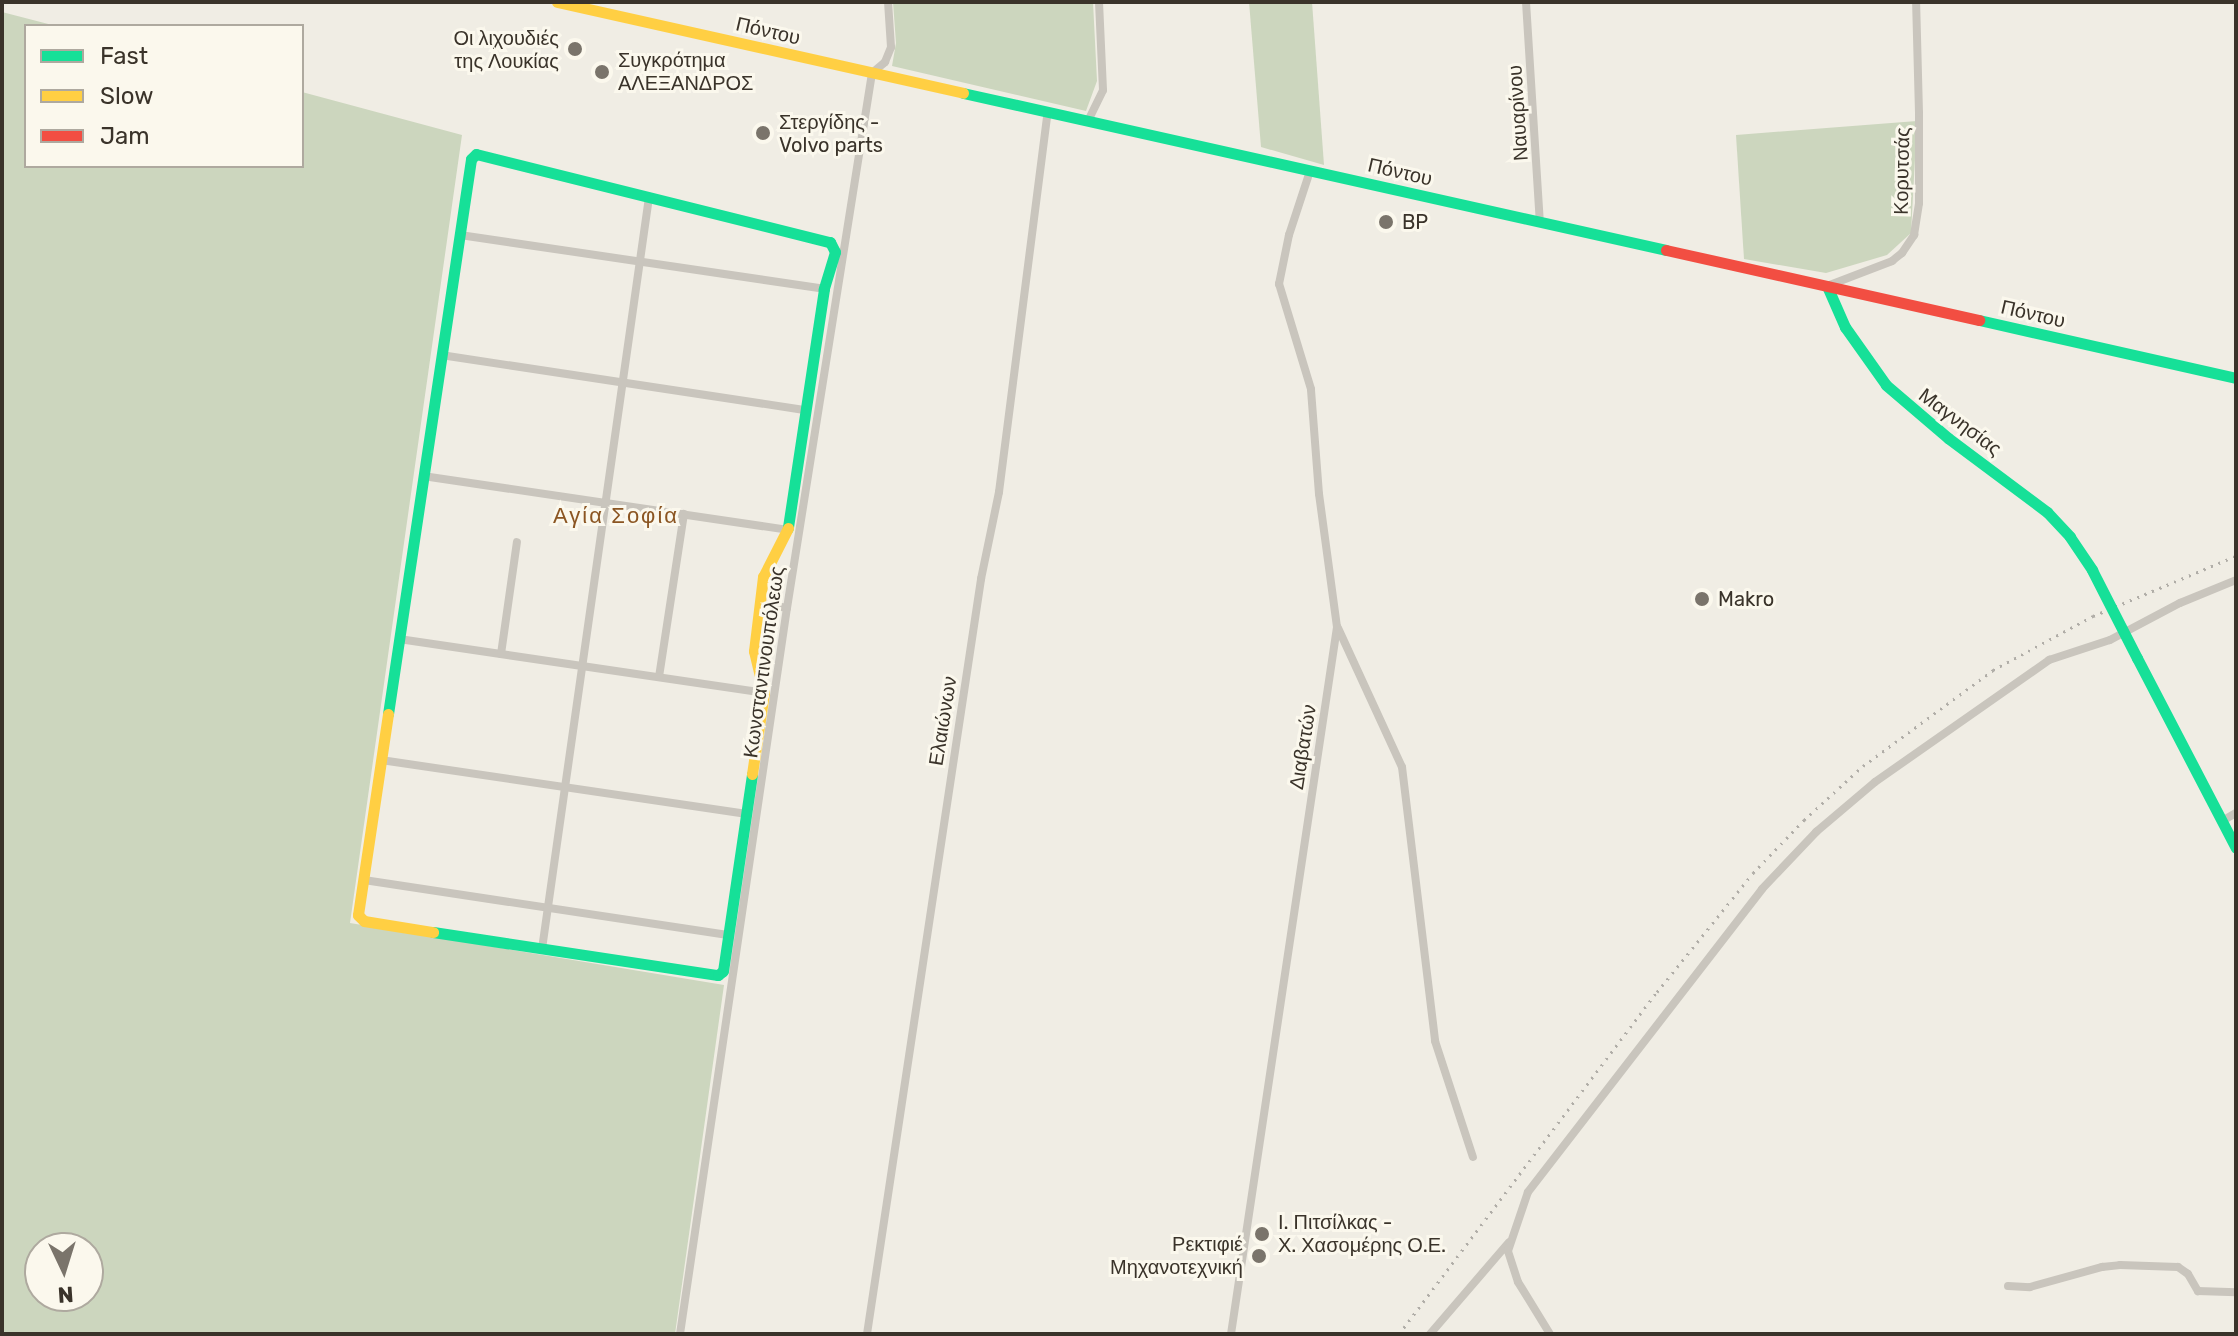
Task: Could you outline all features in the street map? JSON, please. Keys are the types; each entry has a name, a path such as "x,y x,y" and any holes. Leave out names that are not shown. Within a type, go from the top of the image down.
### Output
{"street":[{"name":"Πόντου","path":"557,2 2236,378"},
{"name":"Κωνσταντινουπόλεως","path":"680,1334 787,608 872,73 885,62 891,47 888,2"},
{"path":"1088,121 1099,106 1103,90 1099,2"},
{"name":"Ναυαρίνου","path":"1526,2 1540,222"},
{"name":"Κορυτσάς","path":"1827,286 1892,261 1902,253 1914,235 1919,203 1916,2"},
{"name":"Ελαιώνων","path":"867,1334 981,579 999,492 1048,112"},
{"path":"476,154 649,197 830,242 835,252 824,289 788,530 769,562 760,604 754,651 764,693 723,971 718,975 360,919 471,159 476,154"},
{"name":"Διαβατών","path":"1231,1334 1337,627 1319,494 1311,389 1279,284 1289,235 1310,171"},
{"path":"542,949 649,197"},
{"path":"460,235 824,289"},
{"name":"Μαγνησίας","path":"1827,286 1845,327 1886,385 1948,438 2047,512 2076,544 2222,821"},
{"path":"441,355 806,410"},
{"path":"423,476 788,530"},
{"path":"659,677 684,514"},
{"path":"501,654 517,542"},
{"path":"1430,1334 1509,1242 1528,1192 1716,945 1816,832 1875,782 2049,660 2110,640 2180,603 2236,580"},
{"path":"760,604 787,608"},
{"path":"1337,627 1402,767 1435,1041 1473,1157"},
{"path":"399,639 764,693"},
{"path":"381,760 747,814"},
{"path":"2236,813 2222,821 2236,848"},
{"path":"364,880 728,935"},
{"path":"1509,1242 1509,1259 1518,1282 1550,1334"},
{"path":"2008,1286 2030,1287 2051,1279 2120,1265 2178,1267 2188,1274 2198,1291 2236,1292"}],"green space":[{"path":"893,2 1093,2 1097,81 1086,111 892,66 896,43"},
{"path":"1249,2 1312,2 1324,165 1261,147"},
{"path":"2,12 48,24 24,24 24,168 304,168 304,93 462,135 350,923 724,985 675,1334 2,1334"},
{"path":"1917,121 1911,233 1887,255 1826,273 1744,259 1736,135"}],"railway":[{"path":"1399,1334 1657,992 1753,873 1804,820 1863,766 1993,670 2093,616 2236,556"}],"traffic: fast":[{"path":"963,93 1666,250"},
{"path":"476,154 830,242 835,252 824,289 788,528"},
{"path":"388,714 471,159 476,154"},
{"path":"1827,286 1845,327 1886,385 1948,438 2047,512 2070,537 2092,570"},
{"path":"1979,320 2236,378"},
{"path":"2092,570 2137,658"},
{"path":"2137,658 2236,848"},
{"path":"433,932 718,975 723,971 752,774"}],"traffic: slow":[{"path":"557,2 963,93"},
{"path":"752,774 764,693 754,651 763,577 788,528"},
{"path":"388,714 358,915 364,921 433,932"}],"traffic: jam":[{"path":"1666,250 1979,320"}],"place":[{"name":"Οι λιχουδιές της Λουκίας","path":"575,49"},
{"name":"Συγκρότημα ΑΛΕΞΑΝΔΡΟΣ","path":"602,72"},
{"name":"Στεργίδης - Volvo parts","path":"763,133"},
{"name":"BP","path":"1386,222"},
{"name":"Makro","path":"1702,599"},
{"name":"Ι. Πιτσίλκας - Χ. Χασομέρης Ο.Ε.","path":"1262,1234"},
{"name":"Ρεκτιφιέ Μηχανοτεχνική","path":"1259,1256"}],"district":[{"name":"Αγία Σοφία","path":"616,516"}]}
